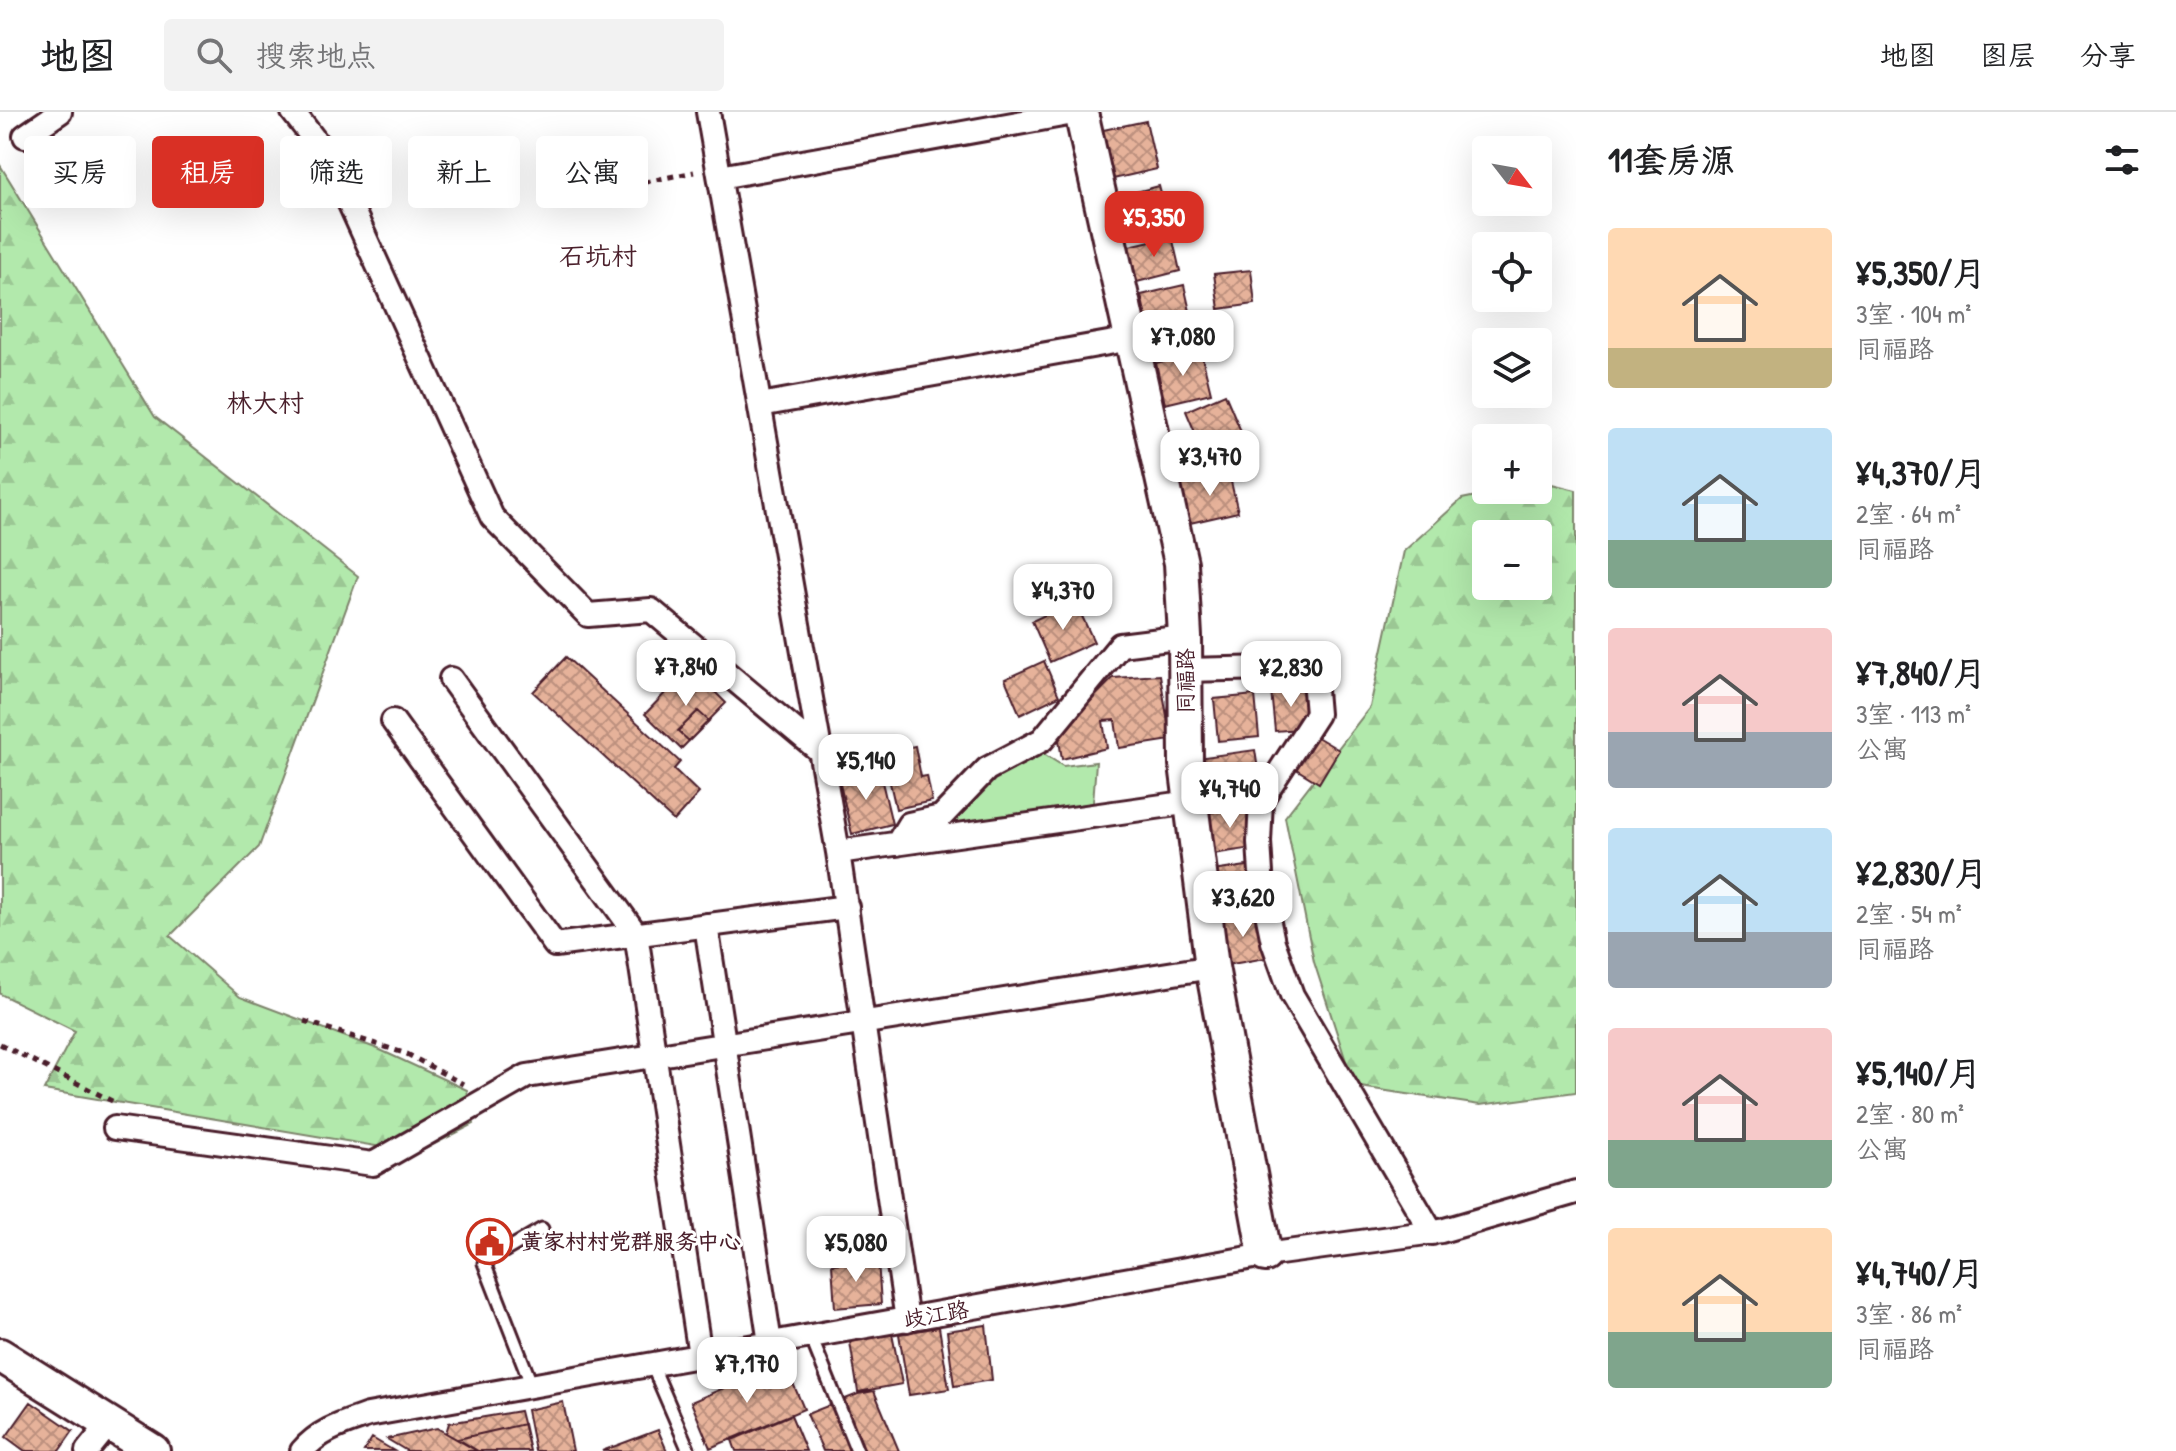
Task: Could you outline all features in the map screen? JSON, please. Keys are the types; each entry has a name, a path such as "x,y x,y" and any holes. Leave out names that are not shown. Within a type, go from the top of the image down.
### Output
{"street":[{"path":"25,136 60,112"},
{"path":"293,112 330,160 492,517 588,615 651,610 821,752"},
{"path":"708,112 838,852 907,1320"},
{"path":"719,172 1080,112"},
{"name":"同福路","path":"1080,112 1181,563 1186,764 1212,967 1265,1255"},
{"path":"760,405 1131,339"},
{"path":"897,844 909,824 941,817 987,769 1042,740 1120,645 1185,637"},
{"path":"1185,670 1313,667 1317,714 1261,800 1259,842 1273,942 1292,995 1432,1233"},
{"path":"451,679 636,934 700,1355"},
{"path":"393,721 555,945 847,907"},
{"path":"838,852 1191,802"},
{"path":"706,925 770,1343"},
{"path":"115,1128 373,1164 527,1076 1212,967"},
{"name":"歧江路","path":"302,1451 317,1436 333,1427 368,1415 1265,1255 1432,1233 1576,1192"},
{"path":"0,1355 153,1451"},
{"path":"87,1451 109,1424"}],"lane":[{"path":"532,1386 484,1263 542,1229"},
{"path":"811,1337 857,1451"},
{"path":"652,1365 689,1451"}],"path":[{"path":"648,184 719,172"},
{"path":"304,1021 407,1054 488,1100"},
{"path":"0,1044 114,1102 115,1128"}],"green space":[{"path":"0,165 155,417 358,576 259,847 170,936 240,997 378,1049 467,1090 474,1124 417,1153 44,1090 75,1031 0,994"},
{"path":"1552,484 1576,490 1576,1092 1480,1105 1354,1086 1314,962 1285,817 1370,707 1404,551 1462,499 1472,497 1472,504 1552,504"},
{"path":"1039,751 1063,766 1096,762 1093,803 1022,817 952,825 993,775"}],"building":[{"path":"1146,121 1157,169 1113,179 1103,130"},
{"path":"1159,186 1168,221 1125,232 1117,197"},
{"path":"1172,236 1180,271 1137,282 1129,246"},
{"path":"1251,270 1255,304 1219,309 1214,274"},
{"path":"1184,285 1192,320 1149,330 1141,295"},
{"path":"1201,352 1211,393 1165,404 1156,363"},
{"path":"1225,394 1249,450 1210,468 1186,411"},
{"path":"1229,473 1238,512 1190,523 1181,484"},
{"path":"1075,601 1094,642 1050,662 1032,621"},
{"path":"566,657 680,762 674,769 699,793 674,821 533,692"},
{"path":"1044,661 1059,696 1020,715 1005,679"},
{"path":"690,667 726,703 681,749 645,714"},
{"path":"1160,675 1171,740 1119,748 1115,720 1103,721 1107,748 1062,759 1058,734 1113,678"},
{"path":"1309,687 1312,721 1300,729 1275,731 1271,691"},
{"path":"1255,695 1259,737 1218,741 1214,699"},
{"path":"698,711 709,721 689,741 678,731"},
{"path":"1307,731 1339,750 1319,783 1288,764"},
{"path":"915,746 921,777 927,776 932,801 896,809 888,774 883,775 878,754"},
{"path":"1255,750 1261,790 1210,797 1204,757"},
{"path":"879,769 892,824 852,834 839,780"},
{"path":"1247,806 1253,848 1212,854 1206,813"},
{"path":"1254,865 1259,904 1210,911 1205,872"},
{"path":"1260,913 1266,958 1226,965 1219,919"},
{"path":"878,1260 881,1304 835,1308 832,1264"},
{"path":"986,1325 992,1380 954,1386 947,1331"},
{"path":"939,1327 949,1389 909,1395 899,1334"},
{"path":"892,1334 902,1384 858,1392 850,1342"},
{"path":"784,1362 804,1409 710,1448 691,1402"},
{"path":"874,1391 899,1451 823,1451 807,1414"},
{"path":"31,1402 73,1431 59,1451 25,1451 6,1437"},
{"path":"563,1402 573,1451 535,1451 527,1410"},
{"path":"520,1411 530,1451 478,1451 446,1433 449,1423"},
{"path":"791,1415 806,1451 736,1451 732,1440"},
{"path":"524,1424 530,1451 478,1451 458,1439"},
{"path":"437,1428 477,1451 407,1451 387,1439"},
{"path":"658,1430 667,1451 602,1451"},
{"path":"372,1438 394,1451 364,1451"}],"place":[{"name":"黄家村村党群服务中心","path":"490,1241"}],"district":[{"name":"石坑村","path":"598,256"},
{"name":"林大村","path":"265,403"}]}
